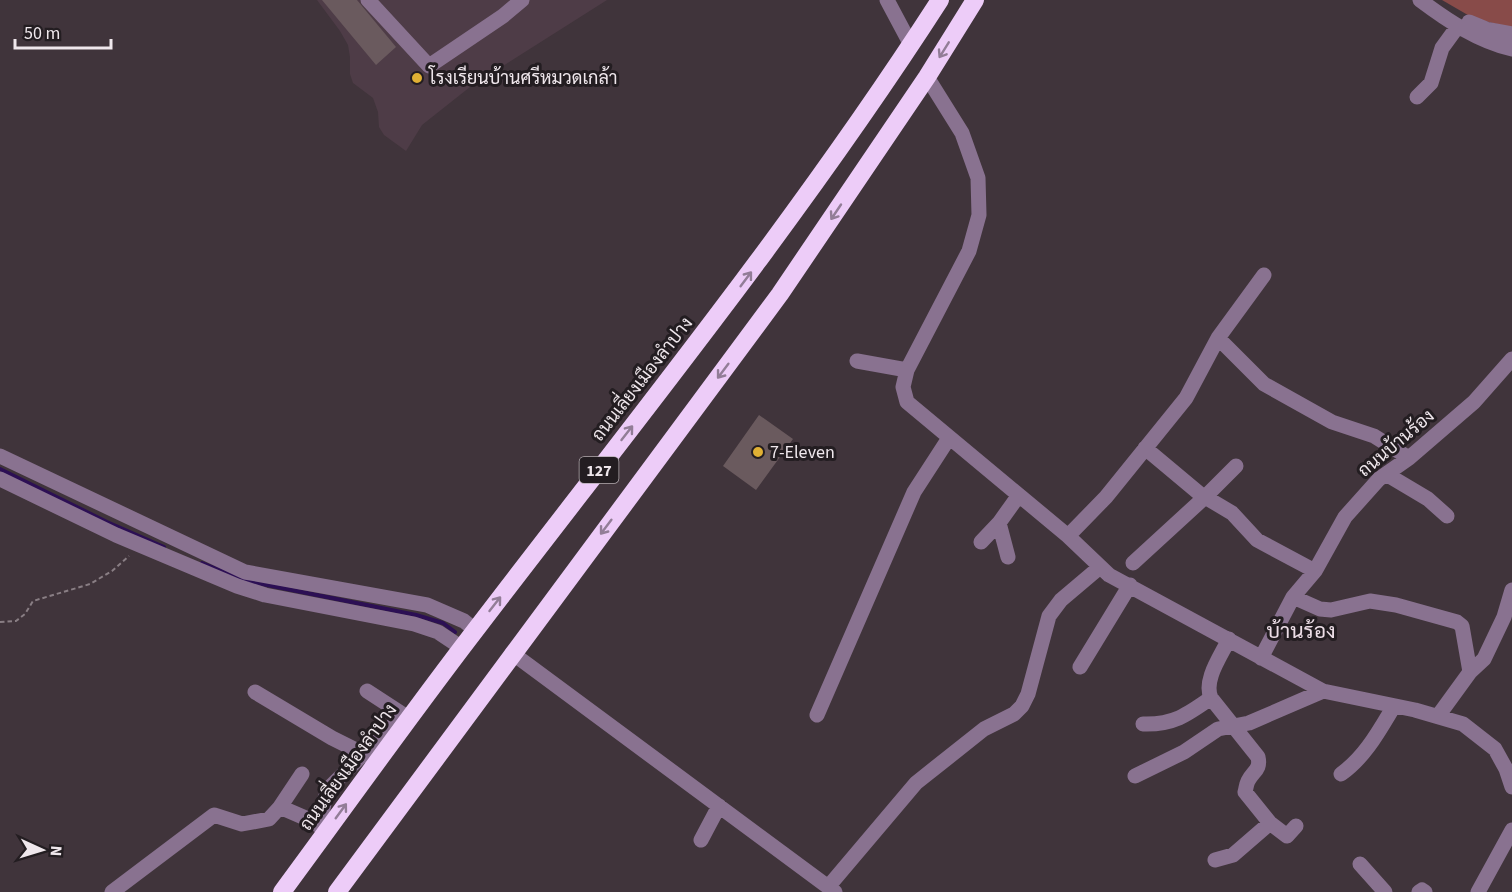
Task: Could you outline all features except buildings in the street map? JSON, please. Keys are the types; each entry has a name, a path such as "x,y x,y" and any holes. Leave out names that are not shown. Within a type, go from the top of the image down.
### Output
{"highway":[{"name":"ถนนเลี่ยงเมืองลำปาง","path":"282,892 371,758 462,648 749,276 940,0"},
{"name":"127","path":"337,892 780,294 927,77 975,0"}],"street":[{"path":"368,0 429,66 503,16 522,0"},
{"path":"1420,0 1473,35 1497,46 1512,49"},
{"path":"1434,0 1454,16 1486,29 1512,34"},
{"path":"893,3 911,45"},
{"path":"1417,97 1431,82 1442,48 1458,26"},
{"path":"927,77 962,133 978,178 979,215 969,251 907,370 903,387 907,402 1068,536 1109,575 1323,691 1438,716 1463,724 1495,748 1509,768 1512,787"},
{"path":"1068,536 1106,497 1186,398 1218,338 1264,275"},
{"path":"1218,338 1264,384 1332,422 1374,436 1409,458"},
{"name":"ถนนบ้านร้อง","path":"1261,658 1293,597 1315,571 1345,517 1386,474 1409,458 1474,402 1512,359"},
{"path":"857,361 907,370"},
{"path":"817,715 914,492 949,438"},
{"path":"1145,448 1205,497 1232,513 1257,540 1315,571"},
{"path":"0,456 245,572 427,605 464,621 475,630"},
{"path":"1133,563 1236,466"},
{"path":"1386,474 1428,498 1447,516"},
{"path":"0,478 116,535 237,586 265,595 414,624 438,632 462,648"},
{"path":"981,542 999,523 1019,495"},
{"path":"116,535 126,516"},
{"path":"999,523 1008,557"},
{"path":"512,653 716,811 832,890 916,783 984,729 1014,714 1022,706 1028,694 1049,616 1061,600 1100,567"},
{"path":"237,586 245,572"},
{"path":"1080,667 1130,585"},
{"path":"321,606 325,586"},
{"path":"1438,716 1470,672 1484,659 1508,617 1512,590"},
{"path":"1293,597 1320,609 1331,610 1370,601 1396,605 1457,622 1462,626 1470,672"},
{"path":"1229,639 1208,686 1210,698 1258,757 1260,764 1258,770 1248,781 1245,792 1270,823 1287,836 1296,826"},
{"path":"367,691 406,717"},
{"path":"1135,776 1184,752 1218,729 1248,723 1323,691"},
{"path":"255,692 332,738 371,758"},
{"path":"1143,724 1158,724 1186,716 1210,698"},
{"path":"1341,774 1353,765 1374,739 1394,706"},
{"path":"112,892 214,815 242,824 269,819 302,774"},
{"path":"280,807 323,829"},
{"path":"701,840 716,811"},
{"path":"1215,860 1233,855 1270,823"},
{"path":"1482,891 1512,830"},
{"path":"1360,864 1385,892"},
{"path":"1419,892 1422,890 1425,892"}],"path":[{"path":"0,622 16,621 25,614 33,601 90,584 112,571 129,557 138,544"}],"shaded area":[{"name":"โรงเรียนบ้านศรีหมวดเกล้า","path":"317,0 607,0 470,87 422,125 406,151 384,135 379,127 378,112 373,98 353,83 350,74 348,45"},
{"path":"1442,0 1512,0 1512,28 1473,18"}],"waterway":[{"path":"0,469 107,522 164,547"},
{"path":"202,563 247,581 416,615 443,623 455,632"}],"place":[{"name":"โรงเรียนบ้านศรีหมวดเกล้า","path":"417,78"},
{"name":"7-Eleven","path":"758,452"}],"district":[{"name":"บ้านร้อง","path":"1301,631"}]}
